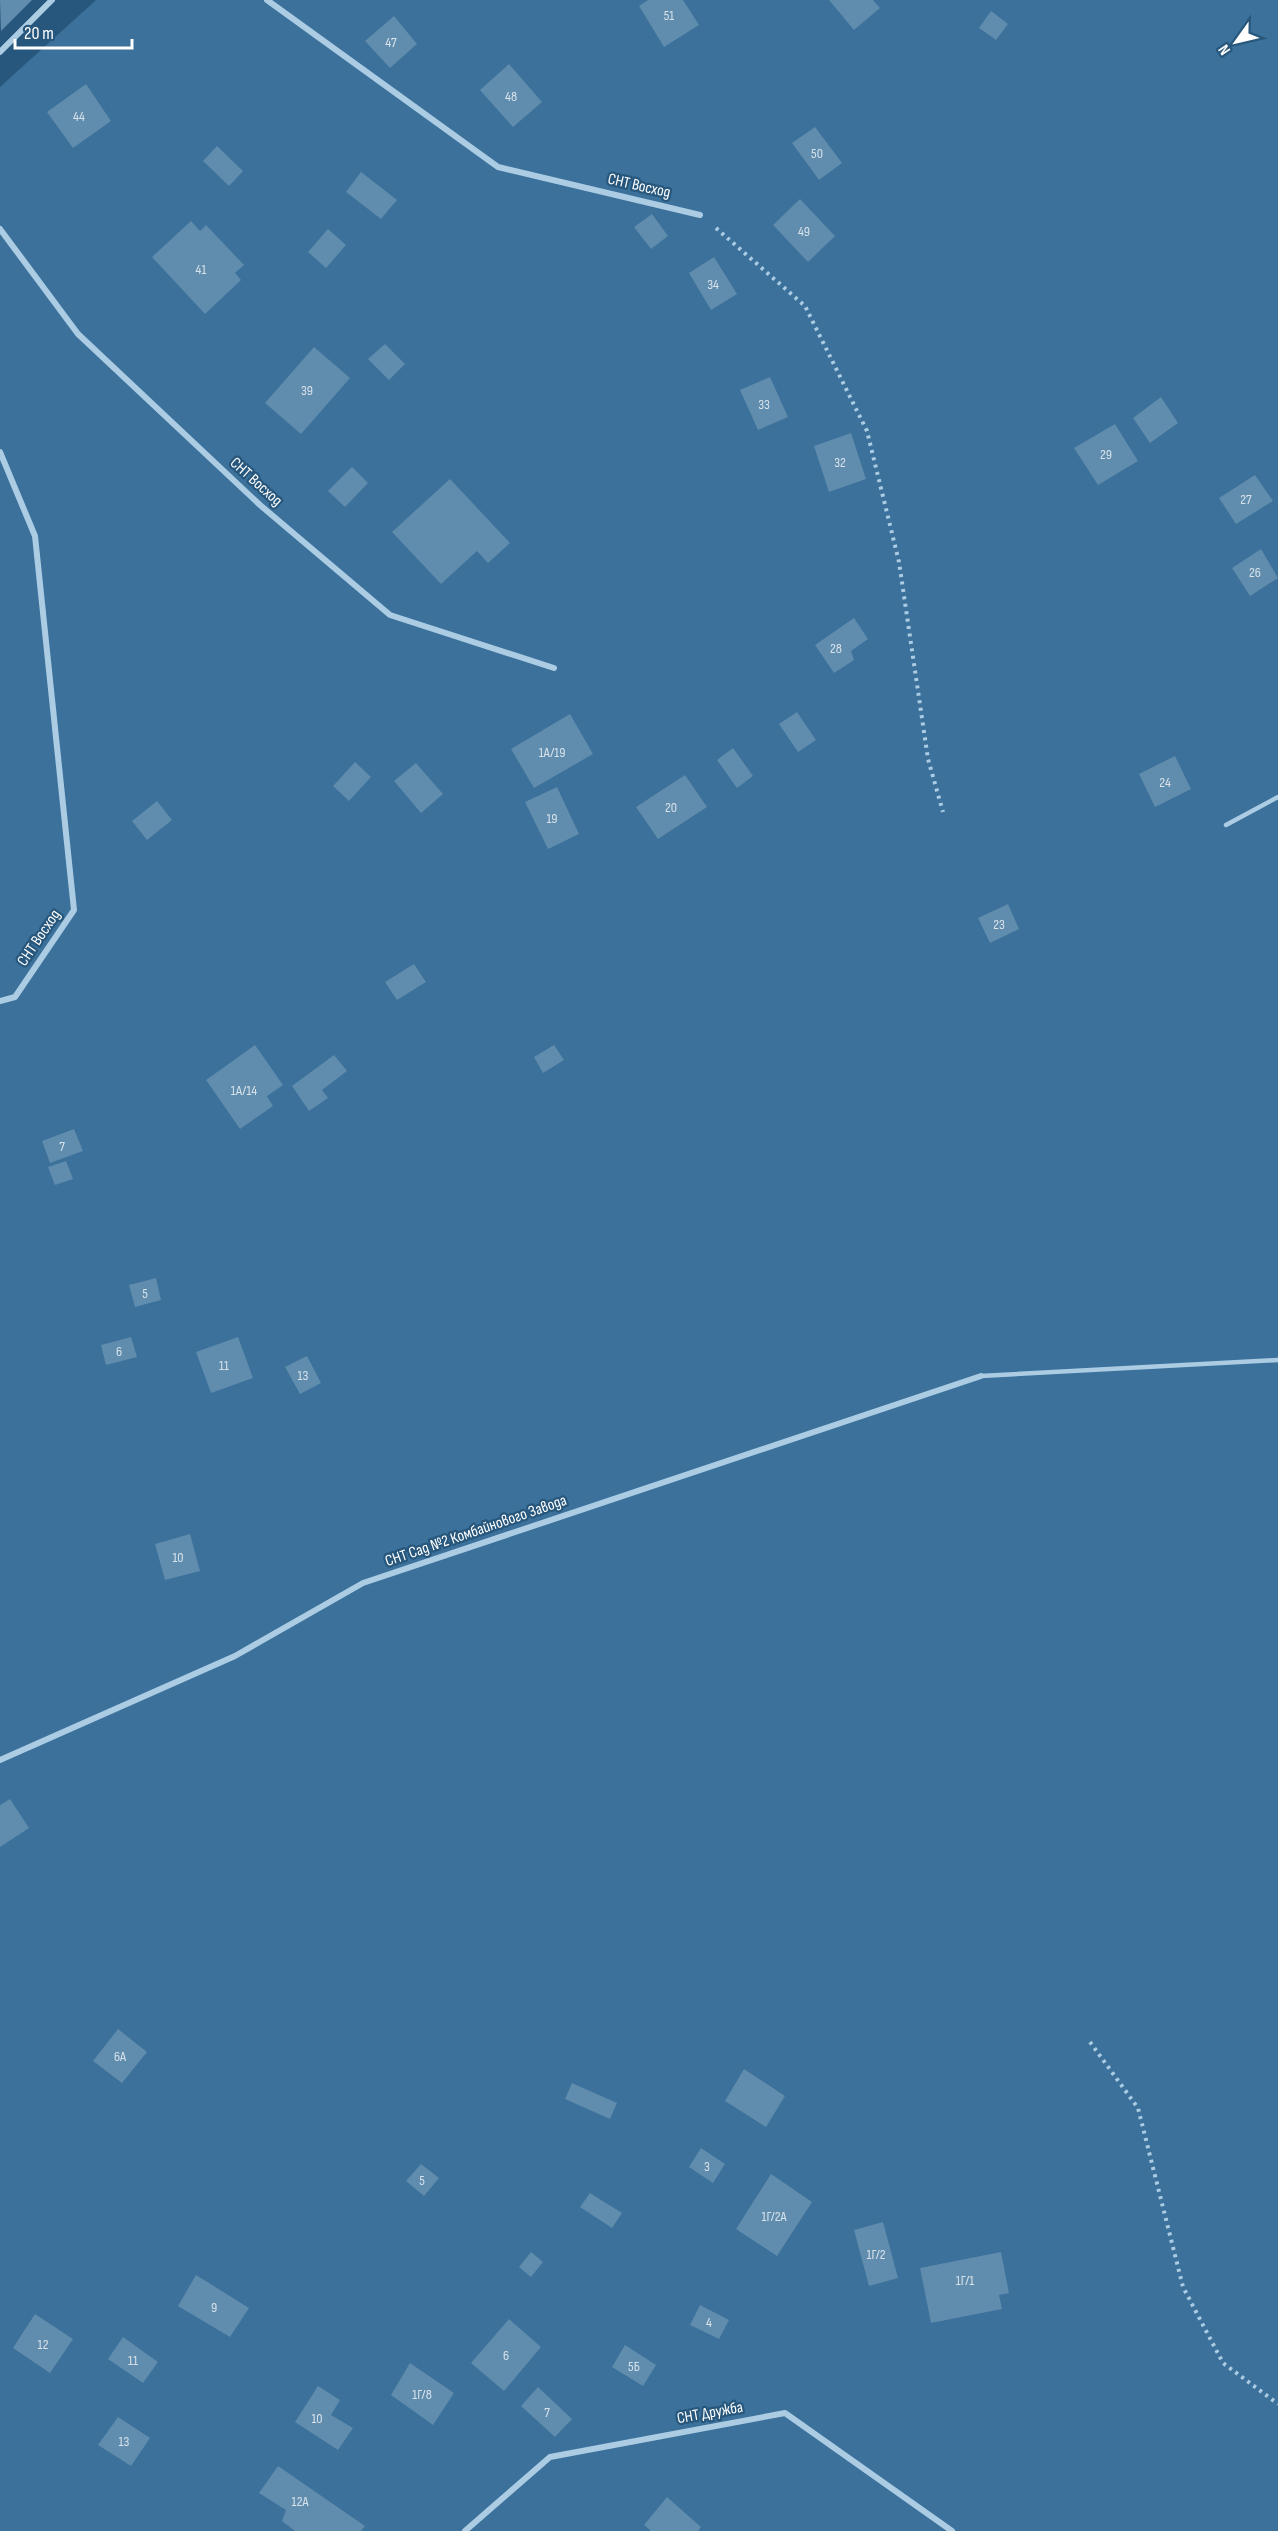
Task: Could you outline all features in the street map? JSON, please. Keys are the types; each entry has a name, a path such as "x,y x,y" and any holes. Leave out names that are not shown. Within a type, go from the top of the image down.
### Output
{"street":[{"path":"0,52 52,0"},
{"name":"СНТ Восход","path":"267,0 498,167 700,215"},
{"name":"СНТ Восход","path":"0,229 78,334 260,505 390,615 555,668"},
{"name":"СНТ Восход","path":"0,452 35,536 74,910 15,997 0,1001"},
{"name":"СНТ Сад №2 Комбайнового Завода","path":"0,1760 235,1656 363,1583 981,1376"},
{"name":"СНТ Дружба","path":"465,2531 550,2457 785,2413 952,2531"}],"lane":[{"path":"1226,825 1278,797"},
{"path":"981,1376 1278,1360"}],"path":[{"path":"700,215 805,306 867,431 899,562 928,759 943,812"},
{"path":"1090,2042 1138,2108 1183,2288 1223,2363 1278,2404"}],"shaded area":[{"path":"96,0 1278,0 1278,2531 0,2531 0,87"}],"building":[{"path":"0,0 32,0 1,31"},
{"path":"648,0 683,0 699,25 664,47 639,6"},
{"path":"829,0 873,0 880,8 854,30"},
{"path":"991,11 1008,24 996,40 979,28"},
{"path":"394,16 417,44 390,68 365,41"},
{"path":"509,64 542,102 513,127 480,90"},
{"path":"86,84 111,121 73,148 47,112"},
{"path":"815,127 842,163 819,180 792,143"},
{"path":"217,146 243,171 229,186 203,161"},
{"path":"361,172 397,200 381,219 346,192"},
{"path":"800,199 835,236 808,262 773,225"},
{"path":"652,214 668,236 651,249 634,227"},
{"path":"191,221 200,231 206,225 244,265 235,273 241,280 205,314 152,257"},
{"path":"328,229 346,245 326,268 308,252"},
{"path":"714,257 737,294 711,310 689,273"},
{"path":"385,344 405,364 389,380 368,359"},
{"path":"314,347 350,378 301,434 265,403"},
{"path":"770,377 788,417 758,430 740,390"},
{"path":"1161,397 1178,423 1150,443 1133,418"},
{"path":"1115,424 1138,461 1098,485 1074,448"},
{"path":"851,433 866,479 829,492 814,446"},
{"path":"352,467 368,483 345,507 328,491"},
{"path":"1255,475 1273,501 1236,524 1219,498"},
{"path":"450,479 510,543 488,563 477,551 441,584 392,532"},
{"path":"1261,549 1278,578 1250,596 1232,568"},
{"path":"854,618 868,639 851,651 854,660 834,673 815,645"},
{"path":"797,712 816,740 798,752 779,724"},
{"path":"570,714 593,754 534,788 511,749"},
{"path":"733,748 753,776 737,788 717,760"},
{"path":"1175,756 1191,789 1155,807 1139,774"},
{"path":"355,762 371,777 349,801 333,786"},
{"path":"416,763 443,794 421,813 394,781"},
{"path":"685,775 707,807 658,839 636,807"},
{"path":"557,787 579,834 548,849 525,802"},
{"path":"157,801 172,820 147,840 132,821"},
{"path":"1008,904 1019,929 990,943 978,918"},
{"path":"414,964 426,982 397,1000 385,982"},
{"path":"255,1045 283,1085 267,1096 273,1106 240,1129 206,1080"},
{"path":"554,1045 564,1060 543,1073 534,1057"},
{"path":"334,1055 347,1071 322,1090 328,1098 309,1111 292,1086"},
{"path":"74,1129 83,1151 50,1163 42,1141"},
{"path":"66,1161 73,1179 55,1185 48,1167"},
{"path":"156,1278 161,1300 135,1307 129,1285"},
{"path":"131,1337 137,1357 106,1365 101,1345"},
{"path":"238,1337 253,1378 211,1393 196,1352"},
{"path":"307,1356 321,1383 300,1394 285,1367"},
{"path":"190,1534 200,1571 165,1580 155,1544"},
{"path":"10,1799 29,1828 0,1847 0,1805"},
{"path":"118,2029 147,2052 122,2083 93,2061"},
{"path":"744,2069 785,2096 766,2127 725,2101"},
{"path":"572,2083 617,2103 610,2119 565,2099"},
{"path":"701,2148 725,2164 713,2183 689,2167"},
{"path":"421,2164 439,2178 424,2196 406,2181"},
{"path":"771,2174 812,2202 777,2256 736,2229"},
{"path":"590,2193 622,2213 612,2228 580,2207"},
{"path":"883,2222 898,2278 869,2286 854,2230"},
{"path":"531,2252 543,2262 531,2277 519,2267"},
{"path":"1001,2252 1009,2293 999,2295 1002,2309 931,2323 920,2268"},
{"path":"196,2275 249,2308 230,2337 178,2306"},
{"path":"700,2305 729,2320 719,2339 690,2325"},
{"path":"35,2314 73,2339 50,2373 13,2348"},
{"path":"509,2319 541,2347 504,2391 471,2363"},
{"path":"123,2337 158,2362 143,2383 108,2359"},
{"path":"625,2345 656,2365 643,2386 612,2367"},
{"path":"410,2363 454,2393 433,2425 391,2395"},
{"path":"318,2386 340,2400 331,2415 353,2428 338,2450 295,2422"},
{"path":"538,2387 572,2419 555,2437 521,2406"},
{"path":"118,2417 150,2438 131,2466 98,2445"},
{"path":"278,2466 365,2526 361,2531 295,2531 282,2521 286,2510 259,2493"},
{"path":"667,2497 701,2527 698,2531 651,2531 644,2525"}]}
